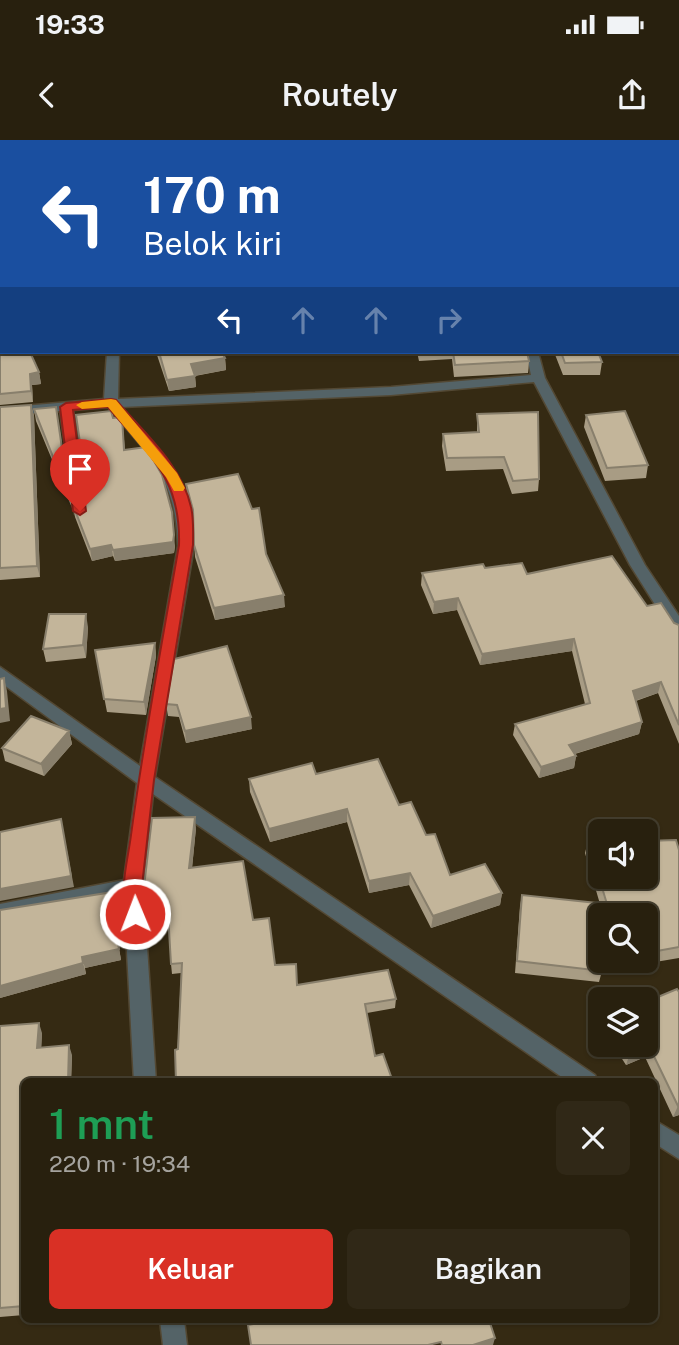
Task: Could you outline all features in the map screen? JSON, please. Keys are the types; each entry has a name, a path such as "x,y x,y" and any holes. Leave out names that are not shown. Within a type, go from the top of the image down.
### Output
{"street":[{"path":"113,354 111,403 172,475 184,507 186,545 146,780 133,886 145,1078"},
{"path":"532,354 538,378 644,575 679,629"},
{"path":"0,412 111,403 391,391 538,378"},
{"path":"66,407 80,511"},
{"path":"0,673 146,780 581,1078"},
{"path":"0,912 133,886"},
{"path":"658,1133 679,1148"},
{"path":"172,1323 175,1345"}],"building":[{"path":"0,354 31,354 39,372 30,374 31,391 0,394"},
{"path":"160,354 223,354 225,358 191,364 195,376 167,380"},
{"path":"453,354 527,354 529,361 455,365"},
{"path":"562,354 599,354 602,362 565,363"},
{"path":"31,405 37,566 0,568 0,407"},
{"path":"56,407 69,497 34,409"},
{"path":"111,411 113,418 122,417 124,450 146,447 162,475 172,512 173,542 113,550 111,545 90,549 73,505 83,505 88,499 76,415"},
{"path":"625,411 648,465 607,468 586,415"},
{"path":"538,412 539,479 513,481 504,457 447,458 443,434 479,432 477,414"},
{"path":"238,474 252,509 259,508 266,554 284,595 214,608 194,545 193,510 186,484"},
{"path":"612,556 647,606 661,603 674,623 679,625 679,725 661,682 633,691 642,722 569,745 576,756 541,767 515,724 590,703 574,639 482,654 458,598 434,602 422,573 483,564 485,568 522,563 527,574"},
{"path":"49,614 86,614 83,645 43,649"},
{"path":"155,643 144,702 104,699 95,650"},
{"path":"227,646 251,717 185,731 177,705 166,704 174,659"},
{"path":"4,678 6,708 0,709 0,679"},
{"path":"31,716 69,731 41,764 2,748"},
{"path":"378,759 399,805 411,802 426,835 435,834 450,875 485,864 502,893 433,916 410,873 369,881 347,809 269,829 249,779 312,763 316,774"},
{"path":"195,817 189,868 243,861 253,920 269,918 275,965 296,964 297,985 388,970 396,999 365,1004 375,1056 383,1054 392,1078 176,1078 175,1050 178,1049 182,963 171,964 168,913 146,916 144,887 152,818"},
{"path":"61,819 71,876 0,889 0,832"},
{"path":"676,840 679,850 679,947 658,951 658,903 607,903 602,889 658,889 658,841"},
{"path":"119,891 121,918 114,919 119,949 82,957 83,963 0,986 0,910"},
{"path":"522,895 598,903 588,903 588,969 517,961"},
{"path":"677,989 679,992 678,1106 654,1057 658,1057 658,997"},
{"path":"39,1023 37,1048 69,1045 68,1078 21,1078 21,1306 0,1308 0,1026"},
{"path":"490,1323 495,1338 473,1345 442,1345 441,1342 428,1345 251,1345 248,1325"}],"slow traffic":[{"path":"82,405 111,403 172,475 179,488"}],"route":[{"path":"80,511 66,407 111,403 172,475 184,507 186,529 186,545 146,780 133,886 135,914"}]}
